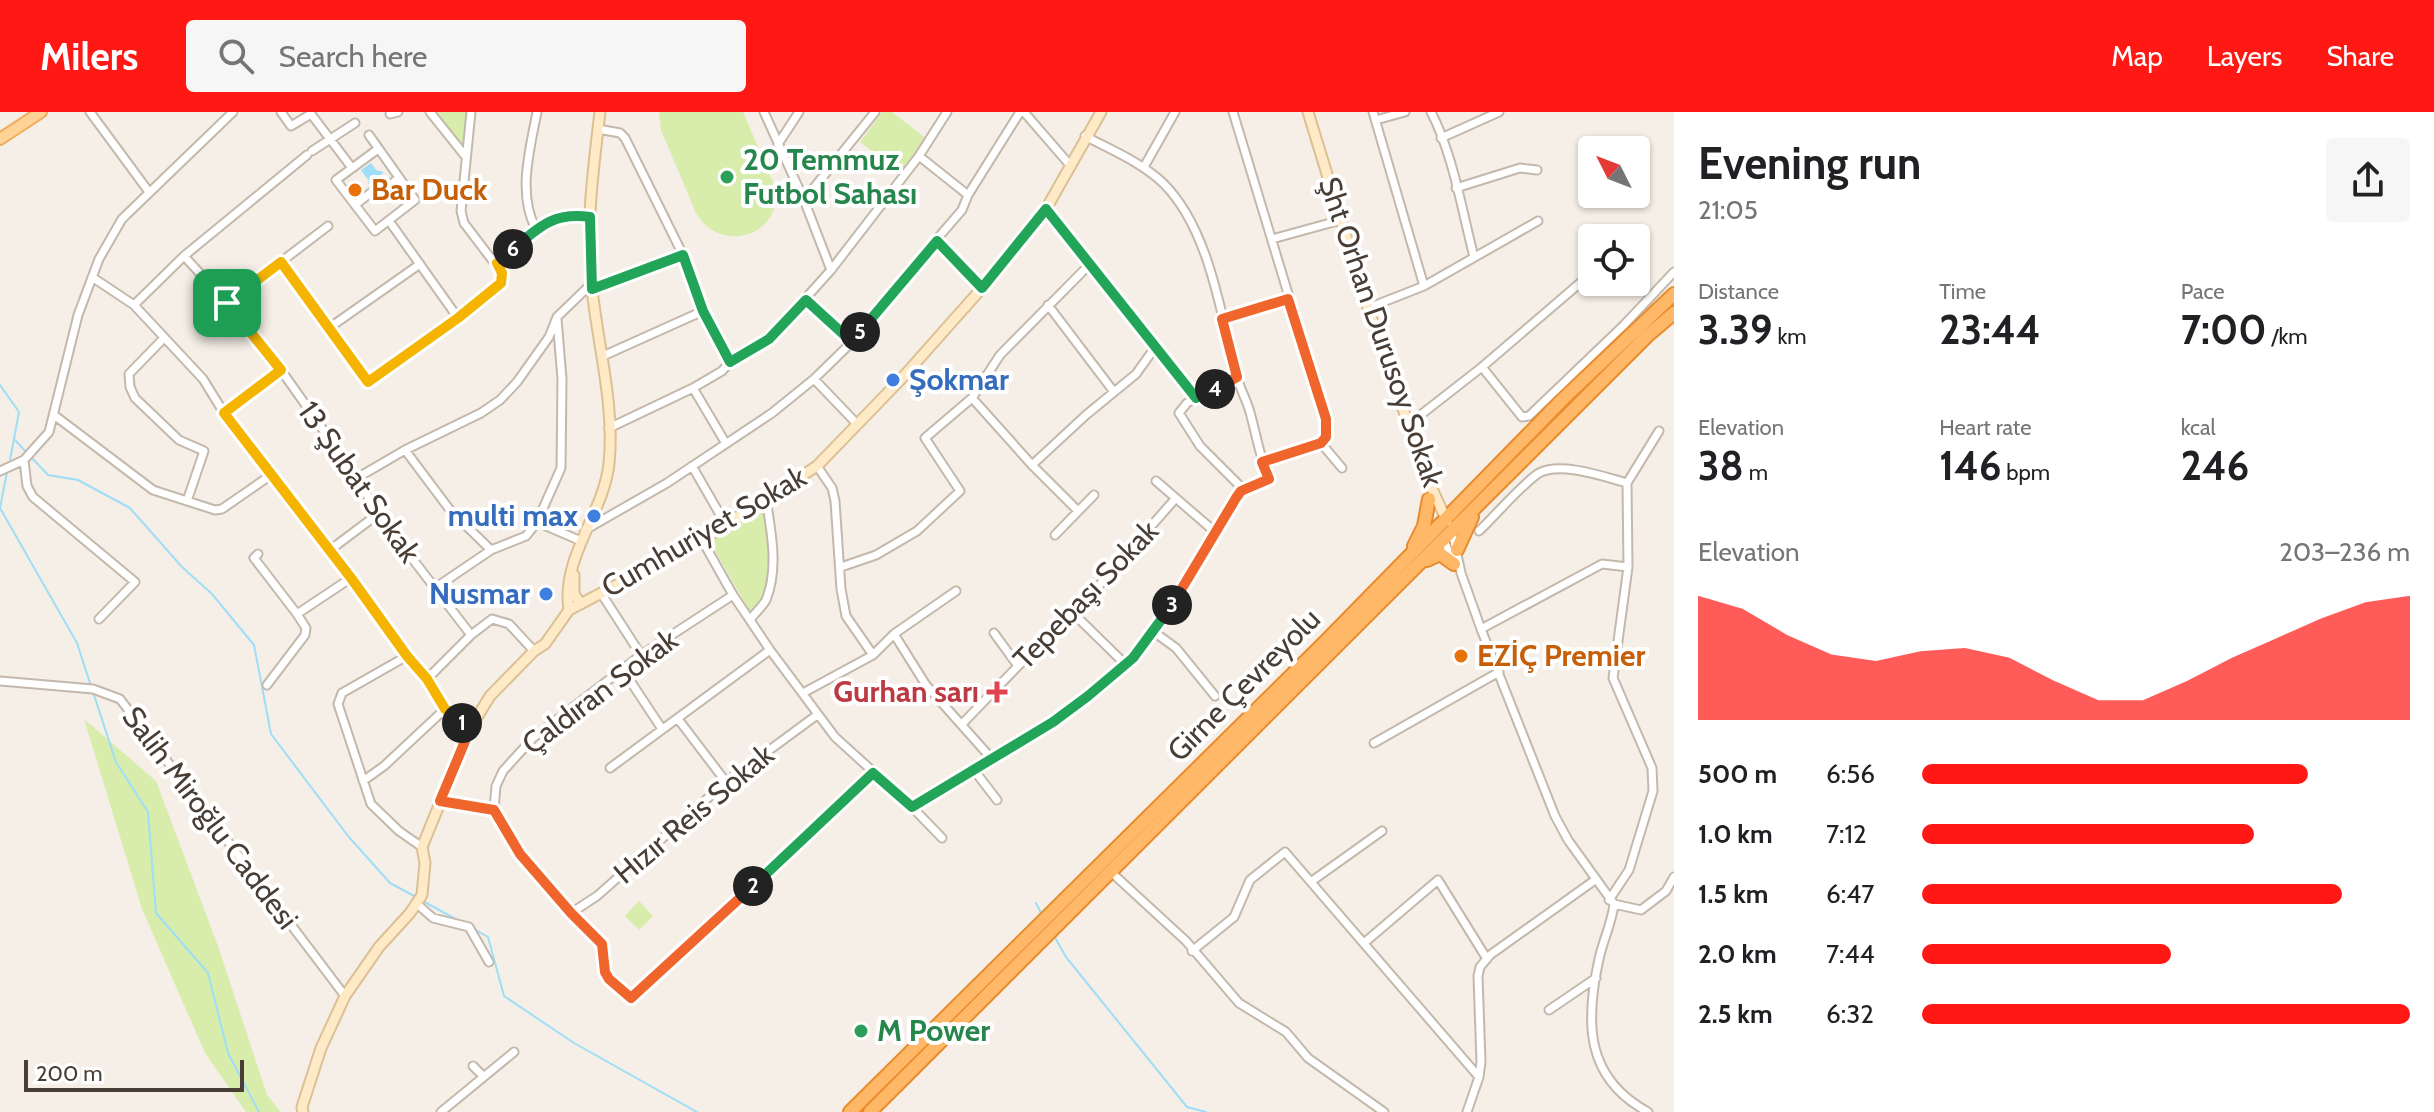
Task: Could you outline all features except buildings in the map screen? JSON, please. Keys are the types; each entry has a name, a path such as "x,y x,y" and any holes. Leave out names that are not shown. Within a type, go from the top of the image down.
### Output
{"highway":[{"name":"Girne Çevreyolu","path":"1061,912 1111,872 1413,561 1442,522 1564,398 1674,294"},
{"name":"Girne Çevreyolu","path":"870,1112 1037,936 1413,561 1448,536 1647,336 1674,313"},
{"path":"1413,561 1429,499"},
{"path":"1457,550 1479,504"},
{"path":"1413,561 1440,554 1458,569"},
{"name":"Girne Çevreyolu","path":"850,1112 1037,936"}],"main road":[{"path":"0,139 41,112"}],"street":[{"path":"90,112 149,192"},
{"path":"0,471 24,460 49,432 68,348 92,277 122,219 233,112"},
{"path":"281,112 291,126 312,113 352,168"},
{"path":"430,112 467,158"},
{"path":"281,262 368,382 458,318 501,283 502,273 464,223 461,211 471,112"},
{"path":"536,229 527,213 525,194 537,112"},
{"path":"302,1110 321,1048 345,996 379,947 422,895 422,847 479,709 534,651 545,644 569,610 566,589 609,464 603,356 592,289 590,217 600,112"},
{"path":"764,112 804,200 831,270"},
{"path":"778,144 799,112"},
{"path":"804,200 875,112"},
{"path":"609,428 693,388 769,339 831,270 919,156 947,112"},
{"path":"583,536 772,413 814,379 852,342 962,210 968,195 1022,112 1069,164"},
{"name":"Cumhuriyet Sokak","path":"569,610 702,540 817,466 982,288 1046,209 1101,112"},
{"path":"1144,167 1175,112"},
{"path":"1233,112 1326,419 1326,437 1321,443 1262,462"},
{"name":"Şht Orhan Durusoy Sokak","path":"1308,112 1368,308 1442,522 1457,550 1458,569"},
{"path":"1405,112 1374,116 1424,286"},
{"path":"1431,112 1438,125 1474,257"},
{"path":"1441,138 1499,112"},
{"path":"134,305 184,256 329,138 355,123"},
{"path":"598,129 620,133 625,138 683,255 703,311 730,362"},
{"path":"369,135 415,200 375,231 336,180 378,149"},
{"path":"912,807 1053,722 1126,665 1154,632 1184,588 1214,531 1236,498 1244,490 1269,479 1237,377 1204,254 1191,222 1163,183 1144,167 1085,136"},
{"path":"919,156 968,195"},
{"path":"1456,188 1520,168 1537,170"},
{"path":"355,205 373,191 376,195 399,178"},
{"path":"1046,209 1196,398"},
{"path":"497,263 536,229 555,218 570,214 590,217"},
{"path":"1272,239 1341,220"},
{"path":"1368,308 1424,286 1538,221"},
{"path":"392,225 458,318"},
{"path":"227,303 328,226"},
{"path":"937,241 982,288"},
{"path":"357,478 500,400 549,337 557,317 587,288 592,289 683,255"},
{"name":"13 Şubat Sokak","path":"184,256 281,370 357,478 378,514 471,635"},
{"path":"329,328 420,264"},
{"path":"841,567 876,555 917,531 960,491 925,438 972,398 1000,355 1090,264"},
{"path":"1482,367 1522,417 1529,416 1612,337 1674,272"},
{"path":"92,277 134,305 203,379 224,413 427,679 445,709 471,727"},
{"path":"1409,424 1482,367 1578,285"},
{"path":"1222,319 1288,299"},
{"path":"806,300 852,342"},
{"path":"1048,305 1114,392"},
{"path":"603,356 703,311"},
{"path":"435,588 491,550 526,536 537,522 561,468 562,379 557,317"},
{"path":"164,338 129,374 130,387 135,398 179,440 204,451 187,501"},
{"path":"1032,465 1136,374 1156,346"},
{"path":"224,413 281,370"},
{"path":"1237,377 1187,403 1179,413 1200,446 1244,490"},
{"path":"814,379 858,425"},
{"path":"693,388 725,442"},
{"path":"972,398 1078,511"},
{"path":"54,415 153,490 215,510 222,509 271,475"},
{"path":"1648,1112 1614,1088 1601,1070 1592,1028 1596,978 1611,902 1629,870 1653,791 1652,768 1613,678 1628,567 1627,483 1659,431"},
{"path":"1321,443 1342,468"},
{"path":"405,450 450,510 491,550"},
{"path":"24,460 27,486 33,497 135,582 99,619"},
{"path":"692,466 726,525"},
{"path":"817,466 832,488 835,501 841,589 846,616 873,655"},
{"path":"1479,531 1539,473 1554,469 1594,473 1627,483"},
{"path":"1427,478 1429,499 1442,522"},
{"path":"1156,481 1214,531"},
{"path":"1055,535 1094,495"},
{"path":"750,620 765,602 772,578 773,542 766,499"},
{"name":"Tepebaşı Sokak","path":"962,724 1074,614 1175,499"},
{"path":"595,506 619,512"},
{"path":"330,550 378,514"},
{"path":"537,522 583,536"},
{"path":"1448,536 1481,629 1555,816 1568,840 1611,902 1641,910 1666,891 1674,877"},
{"path":"702,540 733,595 817,715 835,737 942,838"},
{"path":"258,554 254,558 306,628 305,635 267,685"},
{"path":"574,563 574,594 581,604"},
{"path":"1481,629 1602,564 1628,567"},
{"path":"297,614 351,578"},
{"path":"803,693 873,655 894,634 956,591"},
{"path":"601,593 641,655"},
{"name":"Çaldıran Sokak","path":"494,810 496,786 503,771 520,750 594,689 733,595"},
{"path":"1074,614 1126,665"},
{"path":"427,679 471,635 492,619 509,624 534,651"},
{"path":"1154,632 1176,648 1215,696"},
{"path":"994,633 1018,666"},
{"path":"894,634 926,685 991,758"},
{"path":"610,768 770,650"},
{"path":"407,656 342,693 338,704 371,804 399,831 422,847"},
{"path":"623,670 662,729"},
{"path":"1374,743 1499,672"},
{"name":"Salih Miroğlu Caddesi","path":"0,681 93,689 120,699 345,996"},
{"path":"363,781 384,766 445,709"},
{"name":"Hızır Reis Sokak","path":"571,913 597,896 726,782 817,715"},
{"path":"678,719 726,782"},
{"path":"974,770 997,800"},
{"path":"440,801 494,810 520,854 602,944 605,972 631,998 873,773"},
{"path":"1312,881 1382,831"},
{"path":"1192,951 1234,917 1250,880 1285,852 1479,1077"},
{"path":"1111,872 1186,941 1239,1003 1286,1032 1308,1058 1384,1112"},
{"path":"1364,943 1438,880 1487,959"},
{"path":"1467,1112 1479,1077 1478,976 1487,959 1595,880"},
{"path":"416,903 433,918 469,927 489,962"},
{"path":"1549,1010 1596,978"},
{"path":"441,1112 514,1052"},
{"path":"473,1066 483,1076"}],"green space":[{"path":"437,112 466,112 464,148"},
{"name":"20 Temmuz Futbol Sahası","path":"659,112 743,112 776,189 775,206 769,219 759,229 746,235 733,236 706,226 696,213 661,130"},
{"path":"882,112 892,112 927,139 902,174 860,142"},
{"path":"764,506 770,548 769,576 759,601 750,612 709,540"},
{"path":"84,719 156,781 219,949 267,1095 281,1112 246,1112 205,1053 142,909"},
{"path":"639,901 653,916 639,930 625,916"}],"water":[{"path":"371,163 376,170 384,172 378,178 379,183 368,184 361,170"}],"waterway":[{"path":"0,385 19,412 10,460"},
{"path":"14,439 27,453"},
{"path":"31,457 48,475 78,480 130,508 182,567 212,594 254,645 271,734 348,836 390,883 416,897"},
{"path":"7,472 0,508 77,643 90,683"},
{"path":"94,695 116,762 148,812 156,913 208,973 228,1053 259,1112"},
{"path":"421,900 461,922"},
{"path":"1036,903 1042,915"},
{"path":"474,929 488,937 504,996 574,1043 697,1112"},
{"path":"1053,934 1066,957 1187,1107 1206,1112"}],"place":[{"name":"20 Temmuz Futbol Sahası","path":"727,177"},
{"name":"Bar Duck","path":"355,190"},
{"name":"Şokmar","path":"893,380"},
{"name":"multi max","path":"594,516"},
{"name":"Nusmar","path":"546,594"},
{"name":"EZİÇ Premier","path":"1461,656"},
{"name":"Gurhan sarı","path":"997,692"},
{"name":"M Power","path":"861,1031"}],"route":[{"path":"1046,209 1196,398 1237,377 1222,319 1288,299 1326,419 1326,437 1321,443 1262,462 1269,479 1241,491 1214,531 1184,588 1154,632 1126,665 1088,696 1053,722 912,807 873,773 631,998 605,972 602,944 520,854 494,810 440,801 471,727 445,709 419,668 224,413 281,370 227,303 281,262 368,382 458,318 501,283 502,273 497,263 536,229 570,214 590,217 592,289 683,255 703,311 730,362 769,339 806,300 852,342 937,241 982,288 1046,209"}]}
